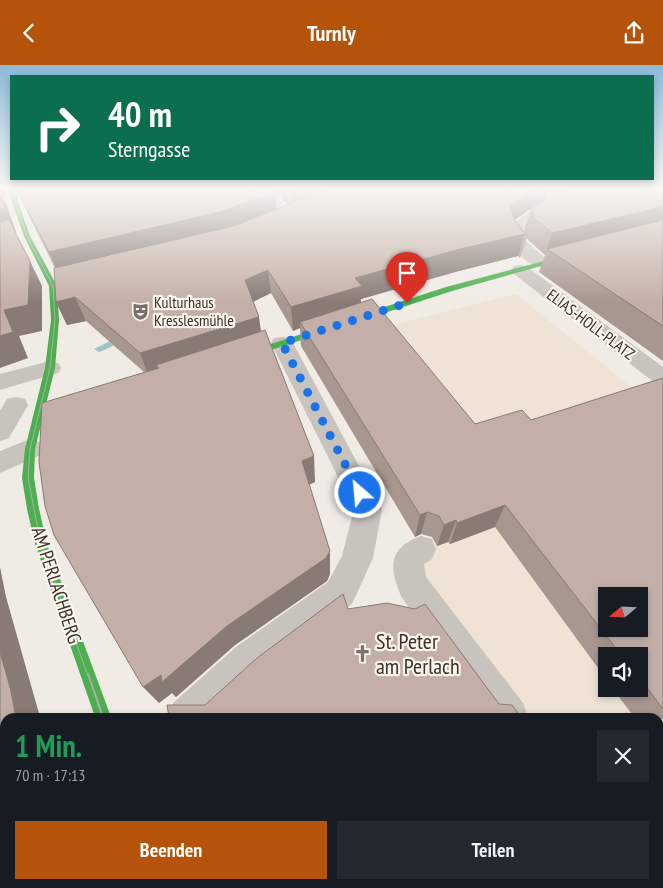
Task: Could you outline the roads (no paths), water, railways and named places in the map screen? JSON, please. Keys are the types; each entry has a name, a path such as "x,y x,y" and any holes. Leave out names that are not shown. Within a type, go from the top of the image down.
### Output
{"street":[{"name":"AM PERLACHBERG","path":"17,226 20,238 60,284 54,320 50,368 35,409 28,479 41,544 102,713"},
{"path":"516,226 514,228 514,236 518,244 542,263"},
{"path":"227,361 370,314 589,251"},
{"name":"ELIAS-HOLL-PLATZ","path":"520,270 663,378"},
{"path":"191,713 249,660 340,593 357,558 368,509 282,343"},
{"path":"0,382 50,368"},
{"path":"0,432 35,409"},
{"path":"0,463 30,449"},
{"path":"422,549 412,553 408,561 413,593 505,713"}],"waterway":[{"path":"99,349 126,336"}],"tram line":[{"path":"24,226 53,286 55,320 50,368 30,449 28,478 41,544 88,676"},
{"path":"88,674 102,713"}],"place":[{"name":"Kulturhaus Kresslesmühle","path":"140,311"},
{"name":"St. Peter am Perlach","path":"362,654"}]}
